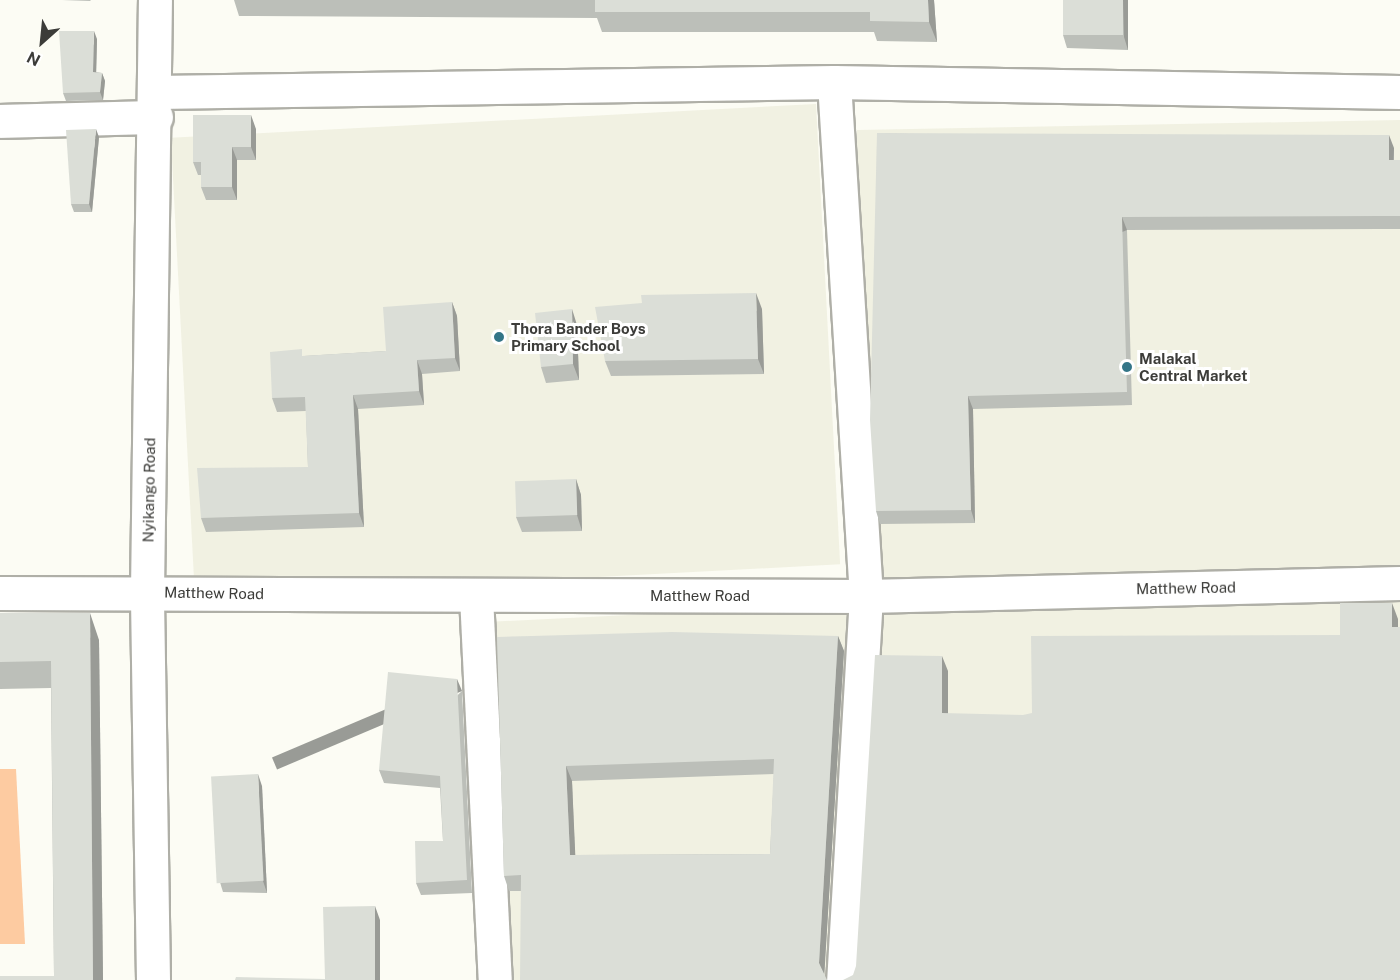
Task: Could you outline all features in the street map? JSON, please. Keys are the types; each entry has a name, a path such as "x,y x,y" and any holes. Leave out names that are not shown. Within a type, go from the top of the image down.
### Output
{"street":[{"name":"Nyikango Road","path":"153,980 147,592 156,104 155,0"},
{"path":"834,82 866,596 843,980"},
{"path":"0,121 156,104 834,82 1400,92"},
{"name":"Matthew Road","path":"0,593 866,596 1400,583"},
{"path":"476,596 495,980"}],"shaded area":[{"name":"Thora Bander Boys Primary School","path":"816,104 840,564 195,598 171,138"},
{"name":"Malakal Central Market","path":"1400,120 1400,980 510,980 486,622 851,604 857,130"},
{"path":"0,769 16,769 25,944 0,944"}],"building":[{"path":"595,0 928,0 929,22 870,21 870,12 595,12"},
{"path":"1063,0 1123,0 1123,35 1063,35"},
{"path":"59,31 94,31 93,72 102,73 100,92 63,93"},
{"path":"193,115 251,115 251,147 232,147 232,187 201,187 201,162 193,162"},
{"path":"96,129 89,204 71,204 66,130"},
{"path":"877,133 1389,135 1389,160 1400,160 1400,216 1122,217 1127,392 968,396 971,510 876,511 870,420"},
{"path":"756,293 758,359 605,361 595,307 642,303 641,295"},
{"path":"452,302 455,358 417,360 419,391 353,395 359,513 201,518 197,468 308,467 305,397 272,398 270,352 302,349 302,356 386,351 383,307"},
{"path":"572,309 573,364 541,367 535,313"},
{"path":"576,479 577,515 516,517 515,481"},
{"path":"1340,603 1392,603 1392,627 1400,627 1400,980 843,980 853,975 856,966 875,655 942,656 942,713 1023,715 1032,713 1031,636 1340,635"},
{"path":"0,613 90,613 93,980 0,980 0,976 54,976 51,661 0,662"},
{"path":"672,632 838,636 819,963 827,980 520,980 521,875 504,876 497,637","holes":["774,759 770,854 570,855 566,766"]},
{"path":"388,672 457,679 467,880 416,883 415,841 443,841 440,776 379,770"},
{"path":"258,774 264,881 217,883 211,776"},
{"path":"375,906 375,980 235,980 236,977 325,979 323,907"}],"place":[{"name":"Thora Bander Boys Primary School","path":"499,337"},
{"name":"Malakal Central Market","path":"1127,367"}]}
